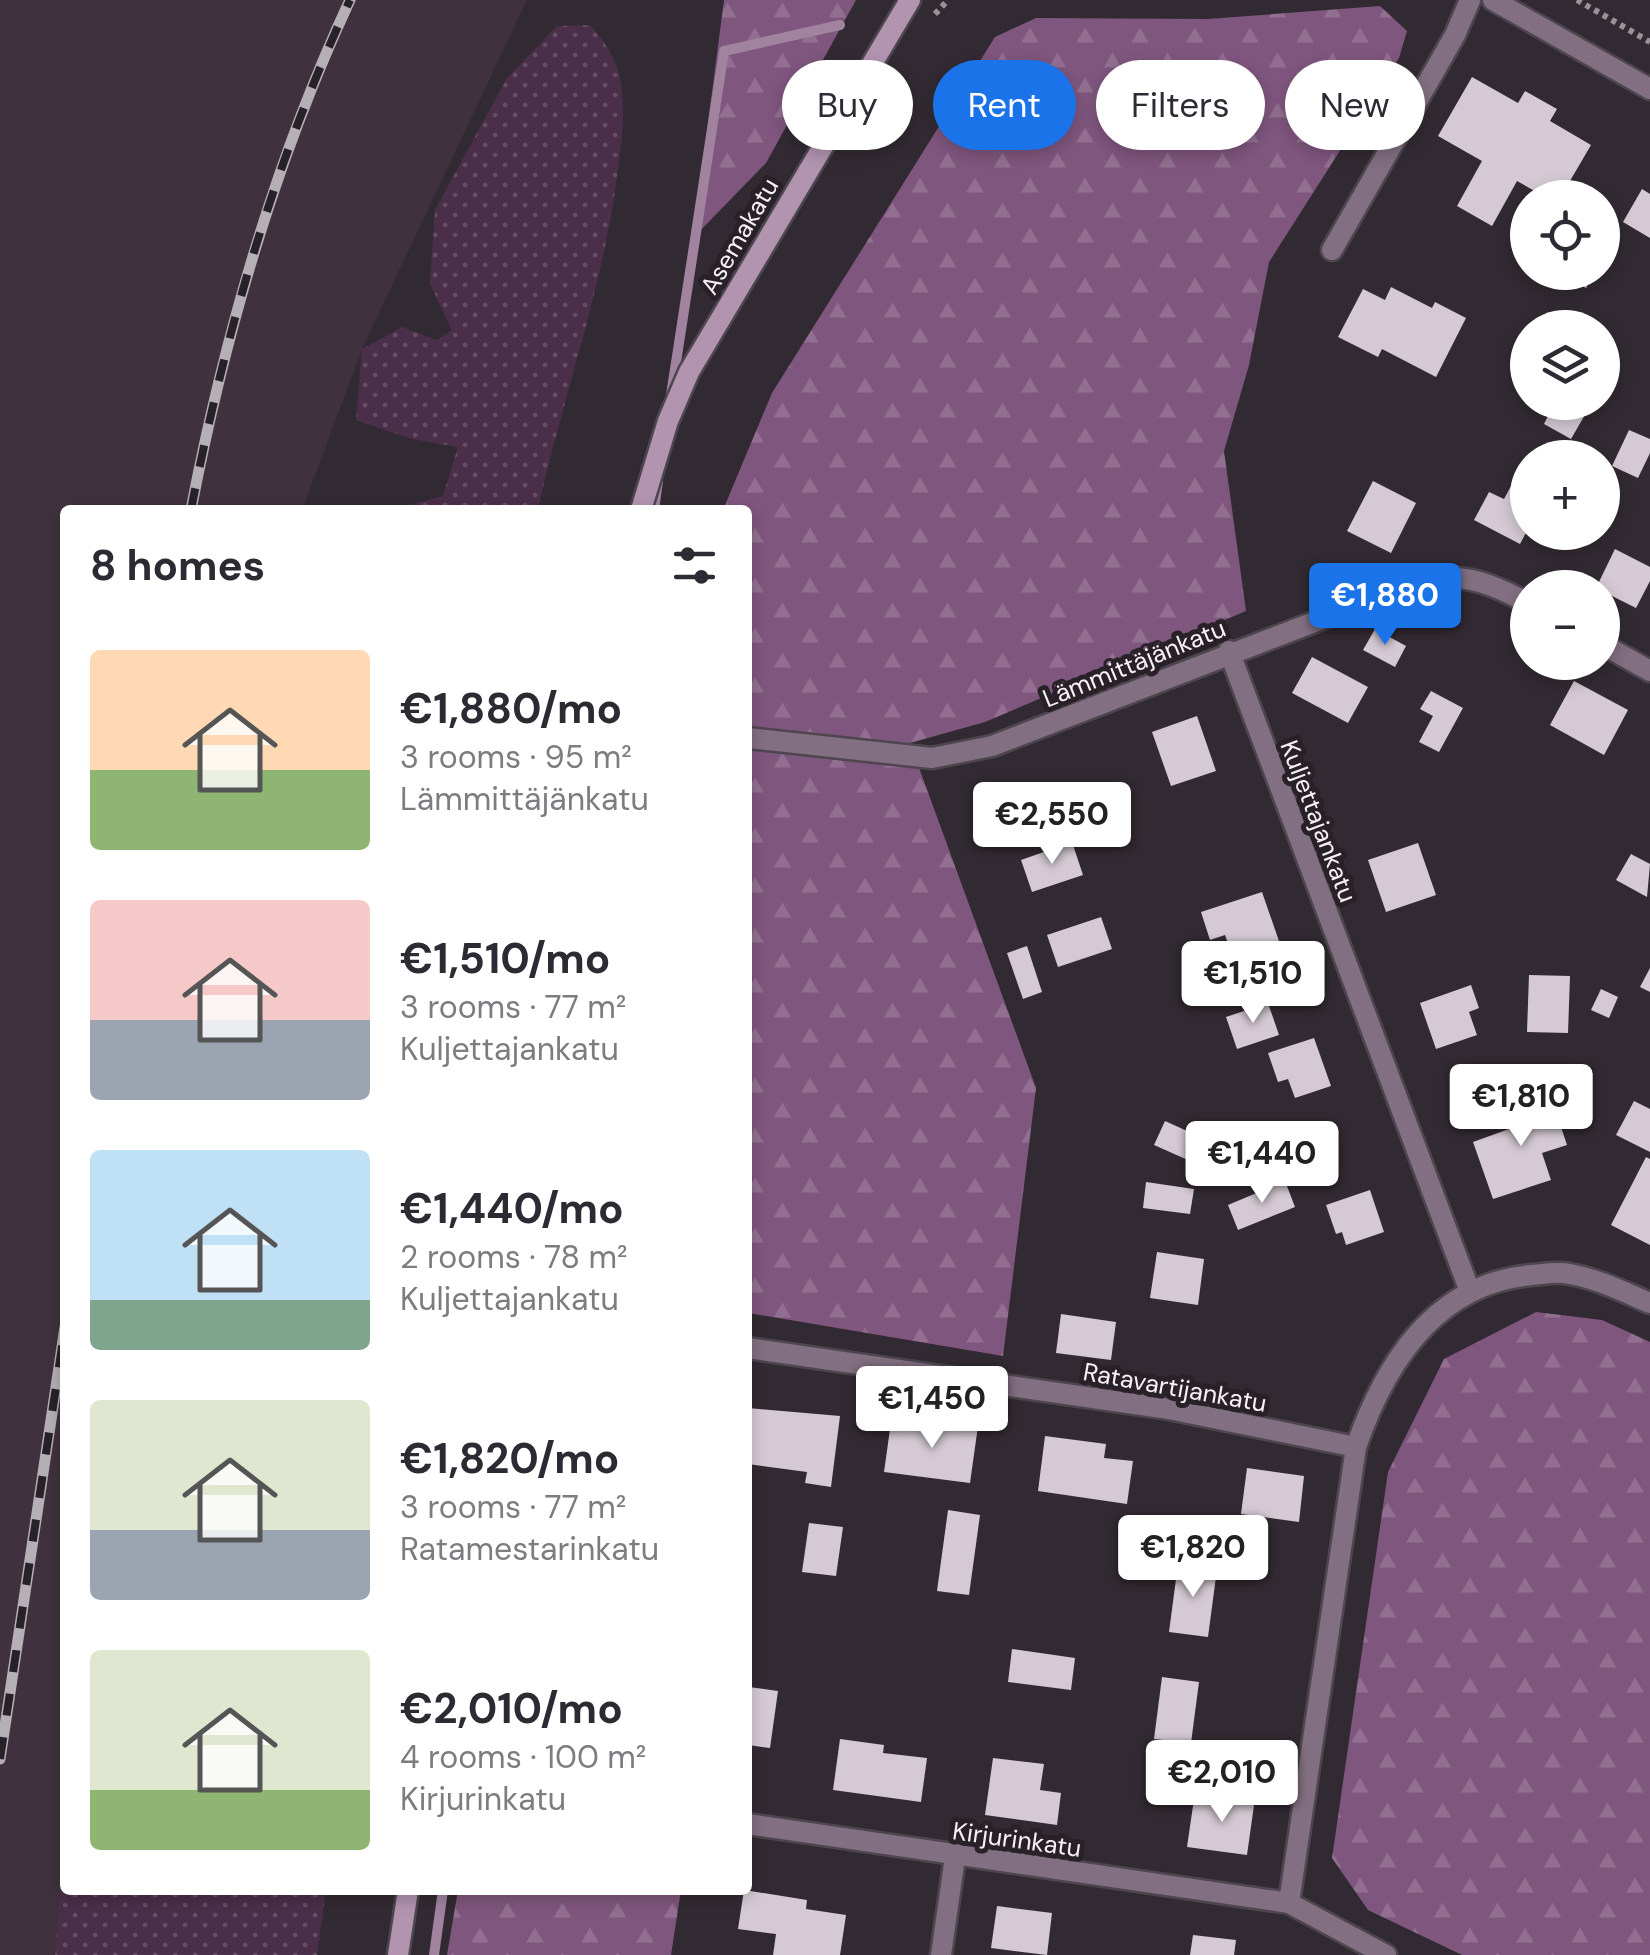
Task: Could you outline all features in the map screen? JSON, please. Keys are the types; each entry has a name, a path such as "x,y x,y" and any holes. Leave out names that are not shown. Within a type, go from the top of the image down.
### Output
{"street":[{"name":"Asemakatu","path":"643,505 668,422 689,372 910,0"},
{"path":"1332,250 1455,35 1470,0"},
{"path":"1493,0 1650,89"},
{"name":"Lämmittäjänkatu","path":"752,738 932,758 992,746 1229,651 1426,578 1457,574 1510,593"},
{"name":"Kuljettajankatu","path":"1229,651 1469,1290"},
{"path":"1620,654 1650,670"},
{"path":"1289,1903 1356,1447 1372,1403 1397,1357 1428,1322 1469,1290 1518,1277 1567,1272 1650,1303"},
{"name":"Ratavartijankatu","path":"752,1349 1169,1409 1356,1447"},
{"name":"Kirjurinkatu","path":"752,1825 1289,1903 1386,1955"},
{"path":"940,1955 955,1857"},
{"path":"398,1955 407,1895"}],"path":[{"path":"1577,0 1650,42"}],"shaded area":[{"path":"0,0 527,0 362,349 304,505 60,505 60,1892 55,1955 0,1955"},
{"path":"590,25 601,38 617,67 623,111 608,232 539,505 410,505 443,496 458,447 412,439 356,420 362,349 402,327 437,340 452,330 430,284 435,210 507,78 557,26"},
{"path":"60,1892 325,1895 317,1955 55,1955"}],"green space":[{"path":"724,0 856,0 823,60 782,60 782,134 766,163 693,238"},
{"path":"1380,6 1407,31 1398,60 1285,60 1285,150 1340,150 1269,262 1249,365 1224,451 1246,611 985,722 910,743 1036,1088 1003,1356 752,1314 752,505 725,505 772,393 933,136 933,150 1076,150 1076,60 981,60 995,37 1036,18 1208,19"},
{"path":"1536,1312 1602,1320 1650,1342 1650,1955 1462,1955 1368,1910 1332,1858 1388,1472 1444,1359"},
{"path":"457,1895 680,1895 671,1955 447,1955"}],"building":[{"path":"1472,77 1518,103 1525,91 1557,109 1550,121 1591,145 1571,180 1510,180 1510,194 1492,226 1457,206 1482,161 1438,136"},
{"path":"1642,189 1650,194 1650,238 1623,222"},
{"path":"1391,287 1432,308 1435,302 1466,318 1436,377 1382,349 1378,357 1338,337 1363,289 1385,300"},
{"path":"1546,420 1582,420 1571,439 1544,424"},
{"path":"1629,430 1650,439 1650,453 1638,478 1620,470 1620,449"},
{"path":"1373,481 1416,503 1391,553 1347,531"},
{"path":"1510,488 1510,539 1474,520 1489,492 1504,499"},
{"path":"1615,550 1650,567 1650,581 1636,608 1620,600 1620,570 1605,570"},
{"path":"1375,629 1406,646 1395,667 1363,650"},
{"path":"1312,657 1368,687 1348,723 1292,693"},
{"path":"1574,681 1628,710 1604,755 1550,725"},
{"path":"1431,691 1463,708 1439,752 1419,742 1433,716 1420,709"},
{"path":"1197,716 1216,771 1171,786 1152,732"},
{"path":"1072,842 1083,875 1032,892 1021,860"},
{"path":"1418,843 1436,895 1386,912 1368,860"},
{"path":"1631,854 1650,864 1647,897 1616,880"},
{"path":"1262,892 1280,944 1234,960 1225,935 1210,940 1201,912"},
{"path":"1101,917 1112,949 1058,967 1047,935"},
{"path":"1027,946 1042,992 1023,999 1007,953"},
{"path":"1650,968 1650,992 1640,987"},
{"path":"1529,975 1570,976 1568,1033 1527,1032"},
{"path":"1471,985 1479,1008 1469,1012 1477,1035 1436,1049 1420,1003"},
{"path":"1601,989 1618,997 1609,1018 1591,1010"},
{"path":"1268,1003 1279,1035 1237,1049 1226,1017"},
{"path":"1314,1038 1331,1086 1295,1098 1288,1079 1278,1082 1268,1053"},
{"path":"1551,1097 1567,1145 1542,1153 1551,1180 1493,1199 1473,1142 1509,1129 1503,1113"},
{"path":"1634,1101 1650,1109 1650,1152 1616,1135"},
{"path":"1165,1121 1216,1144 1206,1168 1154,1145"},
{"path":"1247,1131 1253,1148 1237,1154 1231,1137"},
{"path":"1646,1157 1650,1159 1650,1245 1611,1225"},
{"path":"1285,1181 1295,1207 1238,1230 1228,1205"},
{"path":"1146,1182 1194,1189 1190,1214 1143,1208"},
{"path":"1370,1190 1384,1232 1346,1245 1342,1232 1336,1234 1326,1205"},
{"path":"1157,1252 1204,1259 1198,1305 1150,1298"},
{"path":"1061,1314 1116,1322 1111,1360 1056,1353"},
{"path":"752,1408 840,1416 831,1487 805,1483 807,1472 752,1465"},
{"path":"891,1422 950,1430 950,1422 978,1426 970,1483 884,1472"},
{"path":"1045,1436 1106,1444 1104,1458 1133,1461 1127,1504 1038,1491"},
{"path":"1247,1468 1304,1476 1299,1522 1241,1514"},
{"path":"948,1510 980,1515 969,1595 937,1591"},
{"path":"809,1523 843,1527 836,1576 802,1572"},
{"path":"1178,1564 1217,1569 1208,1637 1169,1632"},
{"path":"1012,1649 1075,1658 1071,1690 1008,1682"},
{"path":"1162,1677 1199,1682 1191,1743 1154,1739"},
{"path":"752,1687 778,1691 770,1748 752,1746"},
{"path":"840,1739 884,1745 883,1753 927,1758 921,1802 833,1790"},
{"path":"993,1758 1044,1764 1040,1790 1061,1793 1057,1825 985,1815"},
{"path":"1226,1794 1255,1798 1247,1855 1187,1847 1194,1799 1224,1803"},
{"path":"752,1891 807,1900 806,1909 846,1915 840,1955 773,1955 776,1934 738,1929 743,1895 752,1895"},
{"path":"997,1906 1052,1913 1047,1955 991,1948"},
{"path":"1193,1935 1236,1940 1234,1955 1190,1955"}],"waterway":[{"path":"671,395 724,51 840,25"},
{"path":"655,505 658,481"},
{"path":"434,1955 442,1895"}],"railway":[{"path":"192,505 236,314 275,186 350,0"},
{"path":"0,1759 60,1360"}]}
